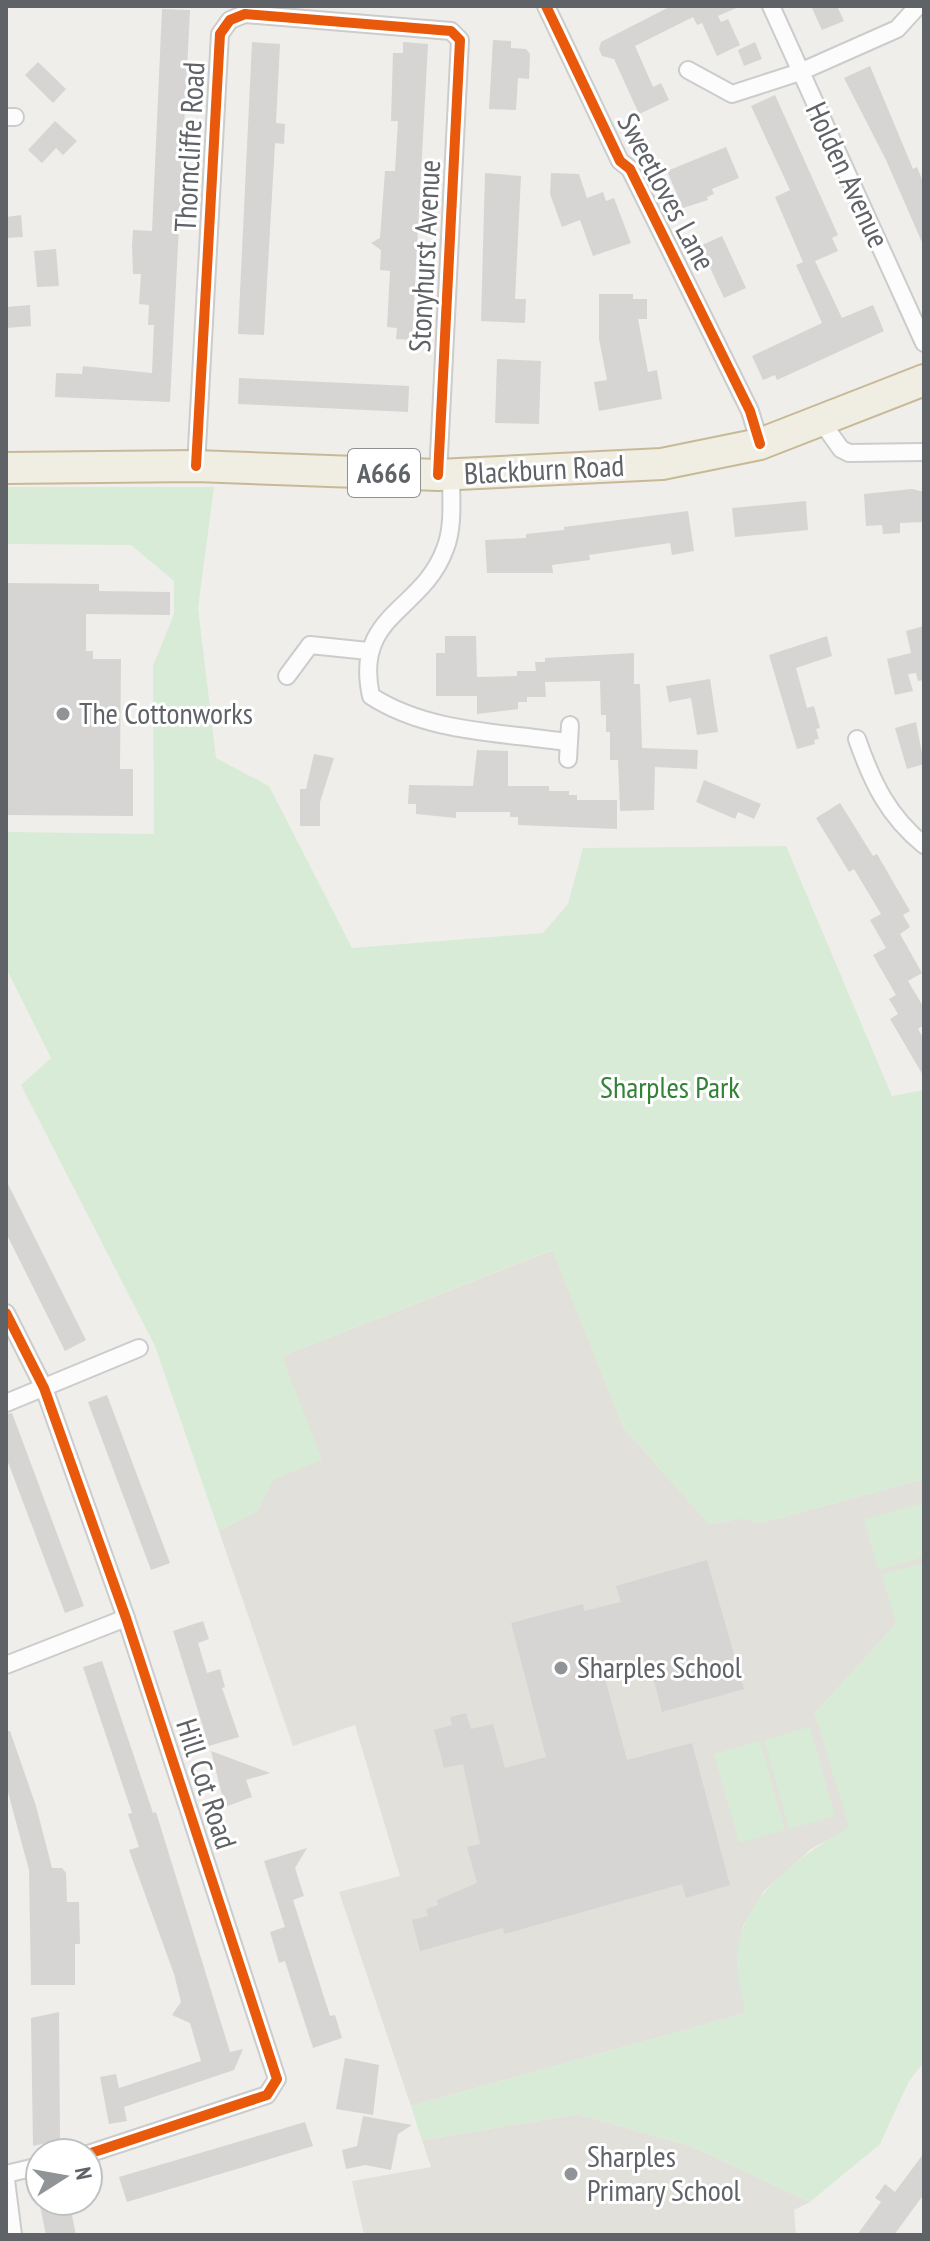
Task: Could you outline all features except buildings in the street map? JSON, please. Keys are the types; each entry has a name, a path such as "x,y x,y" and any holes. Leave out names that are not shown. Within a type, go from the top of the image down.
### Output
{"highway":[{"name":"Blackburn Road","path":"6,468 196,466 445,475 662,464 760,444 924,380"}],"street":[{"name":"Sweetloves Lane","path":"546,6 620,161 630,169 750,411 760,444"},
{"name":"Holden Avenue","path":"771,6 924,343"},
{"path":"688,70 732,94 800,72 897,29 918,6"},
{"name":"Thorncliffe Road","path":"196,466 220,34 230,20 245,14 451,31 460,40"},
{"name":"Stonyhurst Avenue","path":"368,651 376,634 436,567 446,548 445,475 460,40"},
{"path":"821,421 841,449 849,453 924,452"},
{"path":"287,676 310,645 368,651 365,671 371,696 387,707 479,733 567,750 570,725"},
{"path":"857,739 882,800 901,827 924,845"},
{"name":"Hill Cot Road","path":"6,1313 44,1388 126,1618 277,2079 267,2095 104,2149"},
{"path":"6,1403 139,1348"},
{"path":"6,1665 126,1618"},
{"path":"6,2180 13,2235"}],"shaded area":[{"name":"Sharples School","path":"553,1250 623,1427 709,1524 744,1518 761,1523 924,1479 924,1616 896,1624 815,1713 850,1828 811,1849 764,1891 743,1926 737,1965 746,2013 411,2106 339,1892 400,1876 355,1725 293,1746 219,1531 257,1511 273,1480 282,1356"},
{"name":"Sharples Primary School","path":"577,2114 691,2146 810,2202 794,2210 796,2235 364,2235 352,2181 431,2167 422,2140"}],"green space":[{"name":"Sharples Park","path":"6,487 214,487 198,608 216,758 269,786 352,948 543,933 568,904 583,848 786,846 892,1096 924,1090 924,1479 761,1523 744,1518 709,1524 623,1427 552,1250 282,1356 322,1460 273,1480 257,1511 219,1531 155,1346 21,1085 51,1058 6,968 6,832 154,834 153,666 174,614 174,581 131,545 6,544"},
{"path":"924,1503 924,1557 878,1570 864,1519"},
{"path":"924,1563 924,2062 909,2081 880,2144 810,2202 691,2146 577,2114 422,2140 411,2106 746,2013 737,1964 747,1919 759,1899 791,1866 849,1827 815,1713 896,1624 882,1574"},
{"path":"810,1727 835,1816 789,1829 764,1740"},
{"path":"760,1741 785,1830 739,1843 714,1754"}],"cycle path":[{"path":"546,6 620,161 630,169 750,411 760,444"},
{"path":"196,466 220,34 230,20 245,14 451,31 460,40 438,475"},
{"path":"6,1313 44,1388 126,1618 277,2079 267,2095 104,2149"}],"place":[{"name":"The Cottonworks","path":"63,714"},
{"name":"Sharples School","path":"561,1668"},
{"name":"Sharples Primary School","path":"571,2174"}]}
